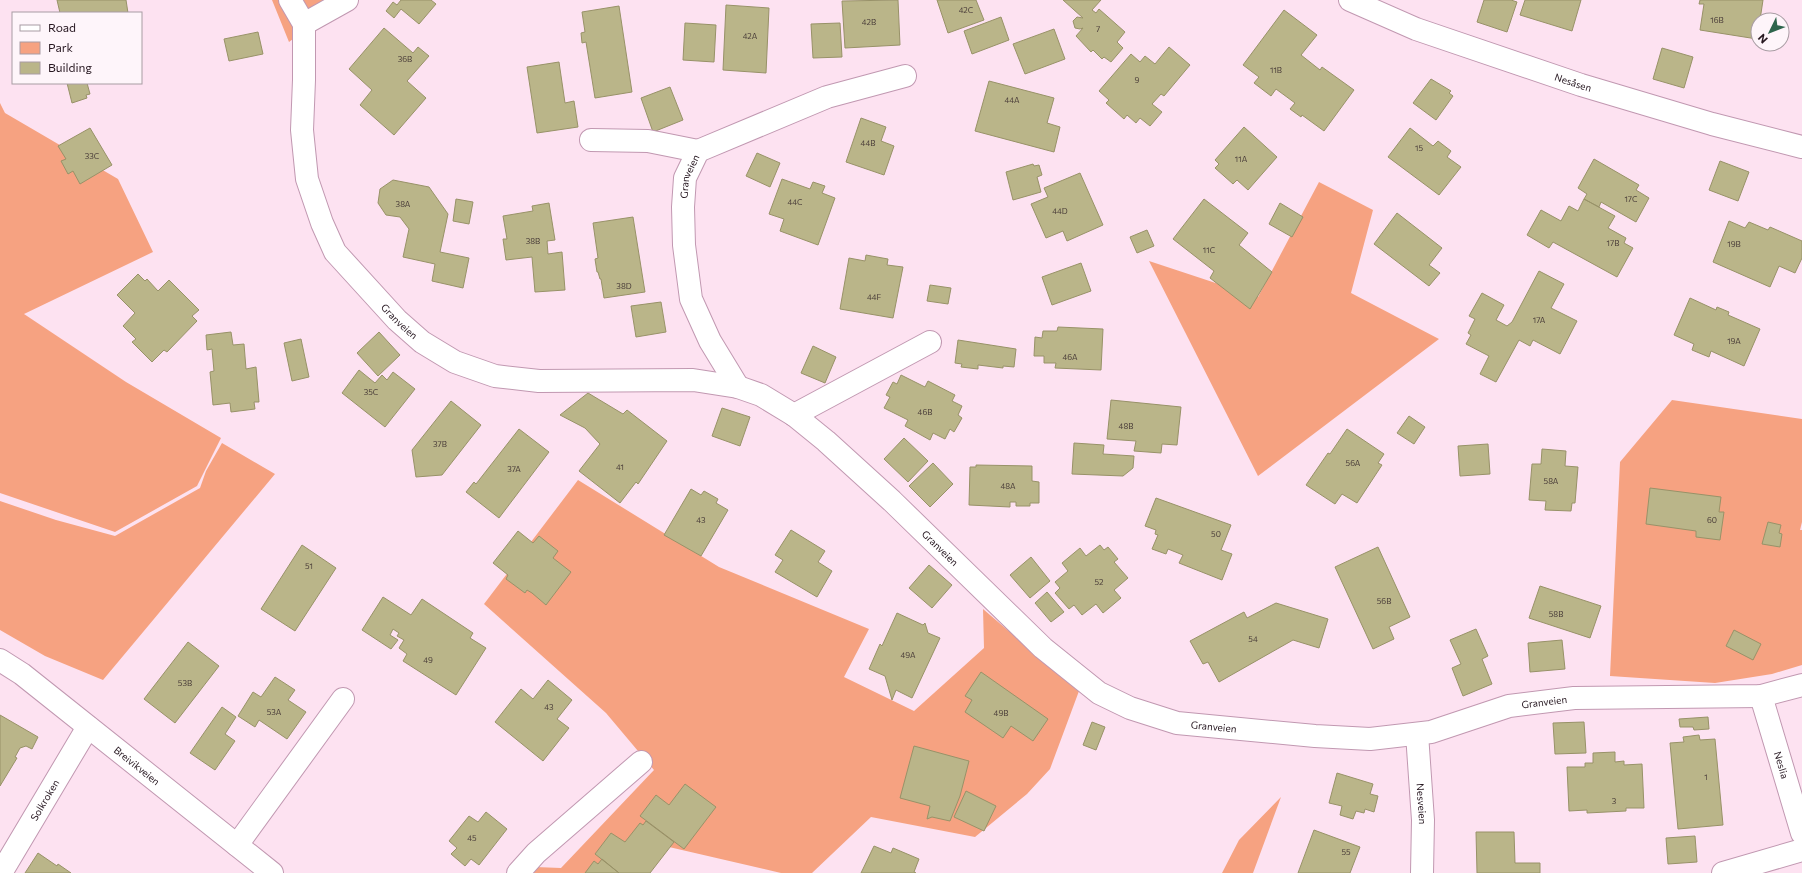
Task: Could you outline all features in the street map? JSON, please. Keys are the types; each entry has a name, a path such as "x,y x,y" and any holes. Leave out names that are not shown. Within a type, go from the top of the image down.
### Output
{"street":[{"path":"290,0 304,24 348,0"},
{"name":"Nesåsen","path":"1350,0 1416,29 1581,85 1712,124 1802,146"},
{"name":"Granveien","path":"304,24 302,130 307,179 322,223 335,252 340,258 397,320 422,342 455,362 496,376 539,382 693,380 738,387 761,395 794,415 826,441 892,500 1042,648 1098,692 1130,708 1177,723 1323,737 1370,739 1431,732 1509,706 1567,699 1761,696 1802,685"},
{"name":"Granveien","path":"738,387 710,341 691,299 684,245 683,208 685,178 698,151 827,97 905,76"},
{"path":"591,140 648,141 698,151"},
{"path":"794,415 930,342"},
{"name":"Breivikveien","path":"0,660 22,674 272,873"},
{"name":"Neslia","path":"1761,696 1802,833"},
{"path":"237,845 343,699"},
{"name":"Solkroken","path":"1,873 88,727"},
{"name":"Nesveien","path":"1417,734 1423,820 1422,873"},
{"path":"518,873 536,853 641,762"},
{"path":"1723,873 1802,850"}],"green space":[{"path":"272,0 345,0 289,42"},
{"path":"0,103 5,113 118,179 153,252 24,314 126,382 221,438 197,486 115,532 0,493"},
{"path":"1319,182 1373,210 1351,293 1439,339 1258,476 1149,261 1258,297"},
{"path":"1672,400 1802,419 1802,522 1800,530 1802,530 1802,665 1772,674 1715,683 1610,676 1620,462"},
{"path":"222,443 275,474 103,680 45,656 0,630 0,501 56,520 115,536 200,488 206,471"},
{"path":"578,480 719,567 869,629 844,677 914,711 984,648 983,609 1079,691 1050,769 1027,794 975,837 871,817 812,873 781,873 669,847 638,873 530,873 535,867 561,868 654,770 606,713 484,604"},
{"path":"1281,797 1253,873 1222,873 1239,840"}],"building":[{"path":"57,0 126,0 128,12 60,12"},
{"path":"401,0 431,0 436,4 419,24 401,9 394,18 386,11 393,2 397,5"},
{"path":"898,0 900,45 845,48 842,1"},
{"path":"937,0 976,0 984,20 948,33"},
{"path":"1063,0 1101,0 1092,10 1096,13 1099,9 1125,32 1117,42 1123,48 1111,62 1104,57 1102,59 1093,50 1091,52 1076,36 1083,28 1075,28 1073,21 1077,17 1083,18"},
{"path":"1484,0 1511,0 1517,2 1507,32 1477,22"},
{"path":"1525,0 1581,0 1572,31 1520,15"},
{"path":"1700,0 1763,0 1761,12 1750,12 1750,38 1700,30 1704,4 1699,4"},
{"path":"726,5 769,8 766,73 723,70"},
{"path":"619,6 632,92 595,98 586,42 582,43 581,33 585,32 582,12"},
{"path":"1284,10 1317,35 1301,55 1320,70 1322,67 1354,90 1324,131 1302,115 1301,117 1290,109 1295,103 1276,89 1271,96 1254,83 1259,77 1243,65"},
{"path":"1001,17 1009,40 972,54 964,31"},
{"path":"685,23 716,25 714,62 683,60"},
{"path":"840,23 842,57 813,58 811,24"},
{"path":"384,28 413,53 418,47 429,56 407,81 426,98 394,135 360,105 372,90 349,69"},
{"path":"1054,29 1065,59 1025,74 1013,44"},
{"path":"258,32 263,54 229,61 224,39"},
{"path":"1169,47 1190,65 1164,96 1161,94 1152,104 1162,112 1150,126 1140,118 1136,123 1127,115 1124,119 1106,103 1109,100 1099,91 1131,54 1140,62 1145,56 1155,64"},
{"path":"1662,48 1693,57 1684,88 1653,79"},
{"path":"559,62 565,103 574,101 578,127 537,133 527,67"},
{"path":"1431,79 1451,91 1449,93 1453,96 1436,120 1413,103"},
{"path":"989,81 1054,98 1047,123 1060,127 1054,152 975,131"},
{"path":"67,84 87,84 90,94 86,95 87,98 72,103"},
{"path":"670,87 683,120 653,132 641,98"},
{"path":"861,118 886,127 881,141 894,146 884,175 846,162"},
{"path":"1244,127 1277,157 1248,190 1237,180 1233,184 1215,168 1219,164 1215,160"},
{"path":"90,128 112,165 80,184 73,171 68,174 61,161 66,159 58,146"},
{"path":"1410,128 1433,146 1438,141 1451,151 1447,157 1461,167 1439,195 1388,157"},
{"path":"757,153 780,163 770,187 746,176"},
{"path":"1594,159 1639,185 1636,190 1649,198 1636,222 1601,202 1599,207 1584,199 1587,194 1578,188"},
{"path":"1720,161 1749,172 1738,201 1709,190"},
{"path":"1033,164 1034,166 1039,165 1042,175 1037,177 1041,192 1013,200 1006,172"},
{"path":"1080,173 1103,225 1067,241 1063,231 1046,238 1031,204 1048,197 1044,188"},
{"path":"782,179 810,189 813,182 825,186 822,193 835,198 818,245 780,231 784,219 769,214"},
{"path":"393,180 429,187 448,214 440,252 469,258 463,288 432,281 435,264 403,257 409,229 400,217 386,215 378,203 380,189"},
{"path":"456,199 473,202 469,224 453,221"},
{"path":"1204,199 1248,233 1239,245 1272,272 1250,309 1210,278 1214,271 1173,239"},
{"path":"1584,199 1615,216 1608,228 1626,238 1624,243 1633,248 1617,277 1553,242 1549,248 1527,235 1541,210 1561,221 1569,206 1578,211"},
{"path":"549,203 555,240 547,241 548,254 562,252 565,290 535,292 532,257 506,260 503,239 507,239 503,216 533,211 532,206"},
{"path":"1280,203 1303,217 1292,237 1269,224"},
{"path":"1397,213 1442,248 1429,265 1440,273 1429,286 1374,244"},
{"path":"633,217 645,292 604,298 601,279 597,272 595,259 598,258 593,223"},
{"path":"1729,221 1745,228 1749,222 1768,230 1770,227 1802,241 1802,258 1795,273 1779,266 1770,287 1713,262"},
{"path":"1147,230 1154,246 1137,253 1130,237"},
{"path":"866,255 888,259 887,265 903,267 893,318 840,309 849,258 865,261"},
{"path":"1081,263 1091,291 1052,305 1042,277"},
{"path":"1539,271 1564,284 1551,308 1577,321 1560,354 1533,340 1530,346 1519,340 1496,382 1480,374 1489,356 1466,344 1471,335 1468,333 1475,319 1469,316 1482,293 1504,305 1496,320 1507,326 1512,322"},
{"path":"138,274 145,281 147,279 158,291 169,280 199,310 192,316 197,321 167,352 164,350 152,362 132,342 136,339 123,326 135,313 117,295"},
{"path":"930,285 951,288 948,304 927,301"},
{"path":"1690,298 1716,310 1717,307 1729,312 1728,315 1760,329 1744,366 1711,351 1709,357 1692,350 1694,344 1674,335"},
{"path":"661,302 666,332 636,337 631,306"},
{"path":"1058,327 1103,329 1101,370 1055,368 1056,363 1044,363 1044,356 1034,356 1035,337 1042,338 1043,331 1057,331"},
{"path":"231,332 233,345 244,344 246,369 256,367 259,402 254,402 255,409 231,412 230,403 213,405 210,372 214,371 212,349 207,350 206,335"},
{"path":"379,332 400,355 378,376 357,353"},
{"path":"301,339 309,377 292,381 284,343"},
{"path":"958,340 1016,349 1014,367 1003,366 1003,368 978,365 978,369 961,367 962,364 955,363"},
{"path":"813,346 836,357 825,383 801,373"},
{"path":"359,370 375,383 382,375 387,380 393,372 415,389 385,427 342,393"},
{"path":"901,375 925,387 928,381 955,395 952,401 962,406 958,415 962,418 954,432 950,429 945,439 933,433 930,440 905,426 908,420 884,408 890,397 886,395 893,382 897,384"},
{"path":"588,393 623,414 627,410 667,441 638,484 636,482 620,503 579,471 600,444 585,428 560,415"},
{"path":"1111,400 1181,407 1177,445 1162,444 1161,453 1134,451 1136,441 1107,439"},
{"path":"451,401 481,425 442,475 416,477 412,450"},
{"path":"722,408 750,417 740,446 712,436"},
{"path":"1409,416 1425,427 1414,444 1397,433"},
{"path":"519,429 549,452 499,518 466,492 474,482 476,484"},
{"path":"1347,429 1384,454 1378,463 1382,465 1357,503 1342,494 1335,504 1306,485"},
{"path":"904,438 928,461 908,482 884,459"},
{"path":"1074,443 1104,445 1103,454 1134,456 1133,468 1123,476 1072,474"},
{"path":"1488,444 1490,474 1460,476 1458,446"},
{"path":"1542,449 1566,451 1565,466 1578,467 1575,503 1572,503 1571,511 1545,510 1546,501 1529,500 1532,464 1541,464"},
{"path":"933,463 953,484 930,507 909,486"},
{"path":"976,465 1032,466 1032,481 1039,482 1039,503 1030,503 1030,506 1016,506 1016,502 1010,502 1010,507 969,505 970,467 976,467"},
{"path":"1650,488 1721,497 1719,512 1724,512 1720,540 1696,537 1696,531 1646,524"},
{"path":"691,489 701,495 704,491 718,499 716,503 728,510 701,556 664,535"},
{"path":"1156,498 1231,525 1221,550 1232,554 1222,580 1179,563 1183,555 1168,549 1166,554 1152,549 1158,535 1155,534 1156,530 1145,526"},
{"path":"1768,522 1781,525 1779,533 1782,534 1780,547 1762,544"},
{"path":"791,530 825,551 818,562 832,571 817,597 775,572 783,560 775,555"},
{"path":"518,531 533,543 539,536 558,551 553,558 571,572 546,605 532,593 527,590 525,593 506,579 508,575 493,563"},
{"path":"302,545 336,568 295,631 261,609"},
{"path":"1100,545 1104,550 1108,547 1118,559 1114,562 1128,578 1114,590 1121,598 1103,613 1096,604 1082,615 1074,605 1069,609 1055,593 1060,588 1055,582 1068,571 1062,563 1080,548 1086,556"},
{"path":"1378,547 1410,617 1389,627 1394,639 1373,649 1335,567"},
{"path":"1031,557 1050,581 1030,598 1010,575"},
{"path":"929,565 952,585 932,608 909,588"},
{"path":"1540,586 1601,606 1590,638 1529,618"},
{"path":"1047,592 1064,612 1051,622 1035,603"},
{"path":"383,597 411,615 422,599 473,633 470,638 486,648 456,695 403,661 407,654 399,648 404,640 397,636 399,633 393,629 390,635 398,640 391,649 362,630"},
{"path":"1276,603 1328,619 1319,648 1293,640 1219,682 1208,662 1203,664 1190,641 1244,612 1247,618"},
{"path":"897,613 923,625 925,623 928,633 940,638 912,698 896,690 892,700 885,676 869,669 880,644 882,646"},
{"path":"1476,629 1488,656 1482,659 1492,684 1463,696 1452,668 1461,664 1450,640"},
{"path":"1734,630 1761,644 1753,660 1726,646"},
{"path":"1562,640 1565,669 1530,672 1528,643"},
{"path":"188,642 219,666 175,723 144,699"},
{"path":"981,672 1048,719 1033,741 1011,726 1003,738 965,712 972,700 965,696"},
{"path":"275,677 295,690 288,700 306,712 287,739 259,720 255,727 238,716 253,692 261,697"},
{"path":"548,680 572,700 557,719 569,728 543,761 495,722 521,689 533,699"},
{"path":"222,707 236,717 225,734 235,741 215,770 190,753"},
{"path":"0,715 38,737 32,749 26,746 20,748 15,757 17,758 0,786"},
{"path":"1708,717 1709,729 1694,730 1693,727 1680,727 1679,719"},
{"path":"1092,722 1105,727 1096,750 1083,745"},
{"path":"1584,722 1586,753 1555,754 1553,723"},
{"path":"1699,735 1700,740 1715,739 1723,825 1678,829 1670,743 1684,742 1683,737"},
{"path":"914,746 969,761 960,796 950,821 932,817 927,819 930,806 900,798"},
{"path":"1615,752 1615,762 1624,761 1624,765 1642,764 1644,808 1626,808 1626,811 1587,813 1587,810 1569,811 1567,767 1585,767 1585,763 1593,763 1593,753"},
{"path":"1337,773 1373,784 1370,794 1378,796 1374,812 1365,809 1364,813 1356,811 1353,819 1340,815 1342,806 1329,803"},
{"path":"685,784 716,807 684,849 640,816 656,795 669,805"},
{"path":"966,791 996,806 984,831 954,817"},
{"path":"486,812 507,829 479,865 471,859 465,866 451,854 457,848 449,841 469,816 478,822"},
{"path":"646,821 674,842 650,873 619,873 595,854 611,833 625,842 640,823 643,825"},
{"path":"1314,830 1360,847 1350,873 1298,873"},
{"path":"1476,832 1514,832 1515,863 1540,863 1540,873 1477,873"},
{"path":"1695,836 1697,862 1668,864 1666,838"},
{"path":"874,846 891,853 893,848 919,859 914,872 916,873 861,873"},
{"path":"38,853 57,866 58,864 71,873 25,873"},
{"path":"602,859 619,873 585,873 594,861 598,864"}]}
